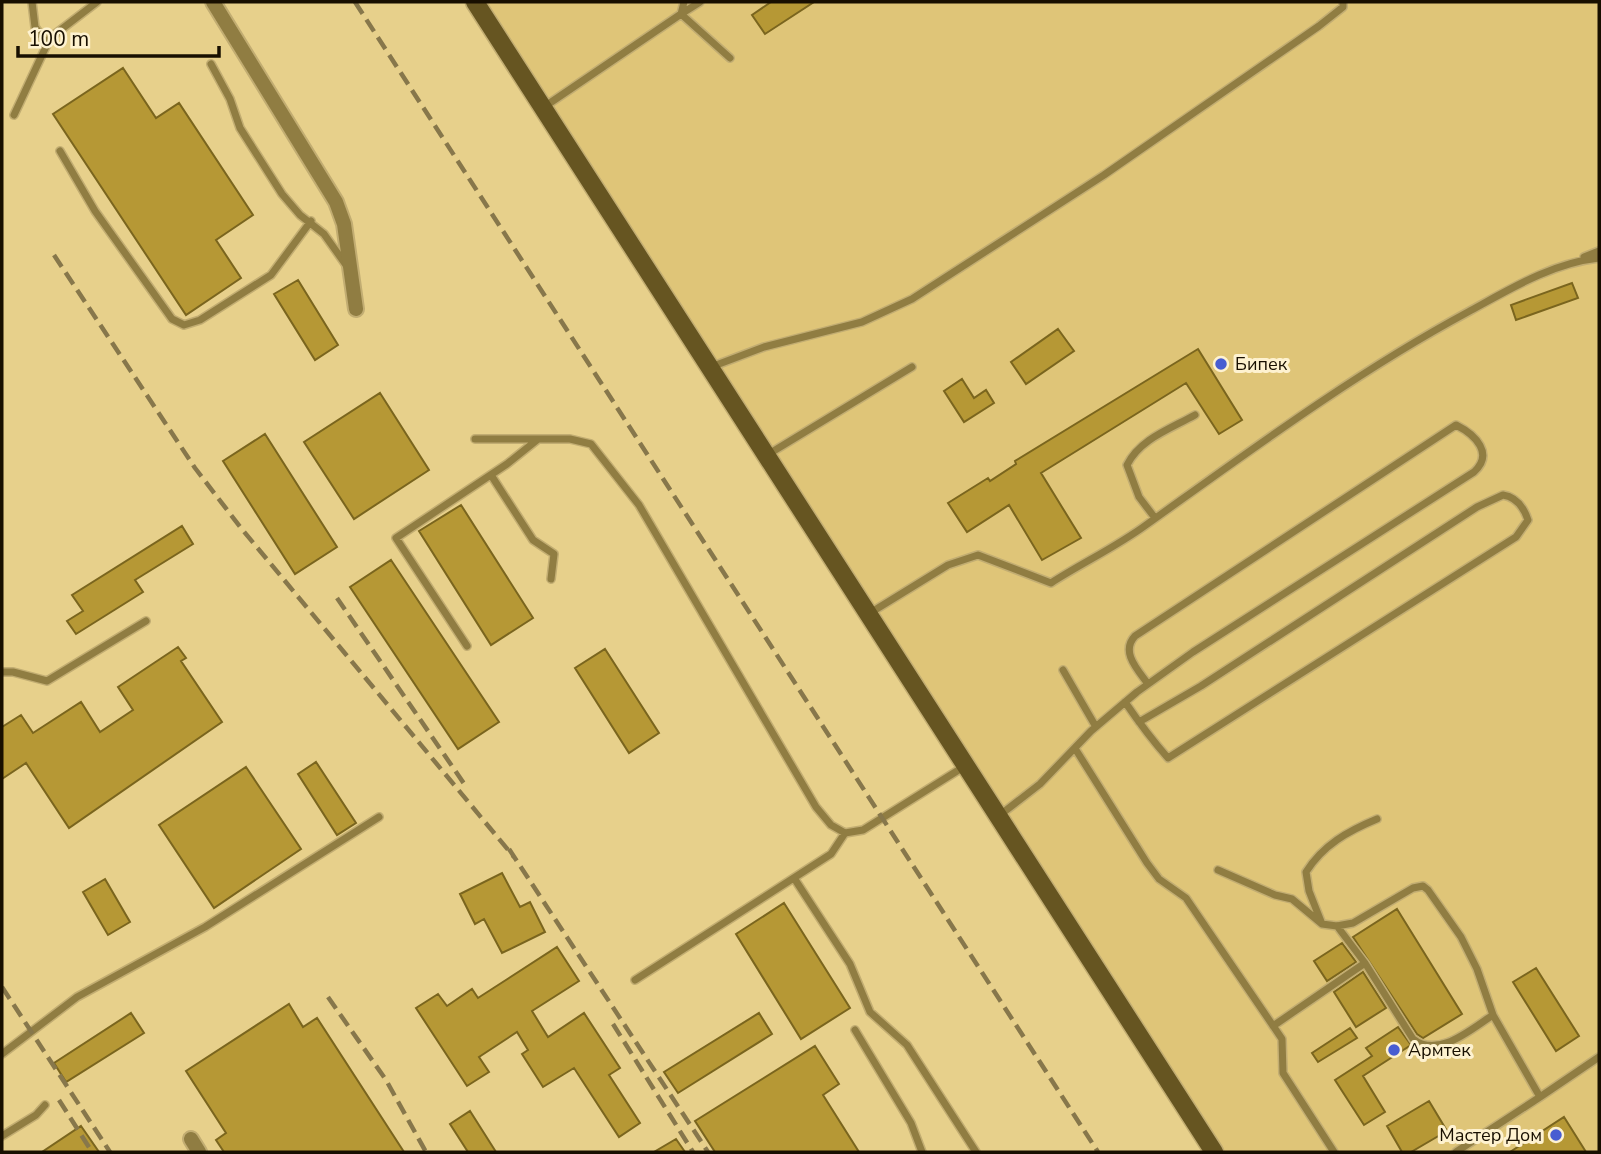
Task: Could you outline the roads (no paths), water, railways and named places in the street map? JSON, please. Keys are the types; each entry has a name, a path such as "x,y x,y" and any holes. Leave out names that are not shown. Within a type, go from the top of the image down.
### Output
{"main road":[{"path":"475,2 1214,1152"}],"street":[{"path":"213,2 336,202 344,224 356,309"},
{"path":"191,1139 199,1152"}],"lane":[{"path":"32,2 35,27 47,44"},
{"path":"14,115 50,37 97,2"},
{"path":"681,14 684,2"},
{"path":"543,107 700,2"},
{"path":"710,368 764,347 862,321 912,299 1104,175 1309,33 1343,7 1343,2"},
{"path":"681,14 730,58"},
{"path":"211,64 230,99 240,128 282,194 300,215 311,221 352,274"},
{"path":"61,150 95,211 172,318 184,325 200,320 271,275 311,221"},
{"path":"868,614 947,565 978,555 1051,583 1155,519 1268,438 1423,335 1514,287 1599,251"},
{"path":"1574,261 1599,258"},
{"path":"766,455 912,367"},
{"path":"1155,519 1139,497 1127,465 1133,453 1145,442 1195,415"},
{"path":"998,817 1076,750 1096,727 1148,684 1474,472 1484,463 1485,456 1478,444 1469,433 1455,425 1135,636 1129,643 1128,652 1148,684"},
{"path":"475,439 570,439 591,444 639,505 817,807 831,825 845,833 863,830 884,820 966,766"},
{"path":"467,646 396,538 491,475 537,439"},
{"path":"491,475 533,540 554,554 551,579"},
{"path":"1125,702 1139,722 1168,758 1516,537 1525,527 1528,520 1526,514 1516,501 1503,495 1477,507 1201,687 1139,722"},
{"path":"2,672 13,672 47,681 146,621"},
{"path":"1063,670 1096,727"},
{"path":"2,679 13,672"},
{"path":"1076,750 1147,863 1159,879 1186,898 1282,1040 1283,1073 1334,1152"},
{"path":"2,1054 30,1030 89,990 205,927 379,817"},
{"path":"1322,924 1309,891 1306,872 1324,849 1350,830 1377,819"},
{"path":"635,980 831,854 845,833"},
{"path":"1219,870 1275,895 1292,899 1322,924 1337,926 1353,923 1391,898 1423,887 1461,937 1477,969 1493,1015 1540,1097"},
{"path":"794,878 850,964 870,1012 907,1045 976,1152"},
{"path":"1337,926 1365,963 1413,1040 1420,1045 1440,1045 1493,1015"},
{"path":"1273,1026 1365,963"},
{"path":"855,1030 911,1122 922,1152"},
{"path":"1456,1152 1599,1058"},
{"path":"2,1136 36,1115 45,1105"}],"railway":[{"path":"355,2 1098,1152"},
{"path":"54,255 195,468 241,528 514,857"},
{"path":"337,598 467,788"},
{"path":"509,849 708,1152"},
{"path":"2,987 110,1152"},
{"path":"328,997 386,1080 426,1152"},
{"path":"613,1024 693,1152"},
{"path":"59,1100 92,1152"}],"place":[{"name":"Бипек","path":"1221,364"},
{"name":"Армтек","path":"1394,1050"},
{"name":"Мастер Дом","path":"1556,1135"}]}
